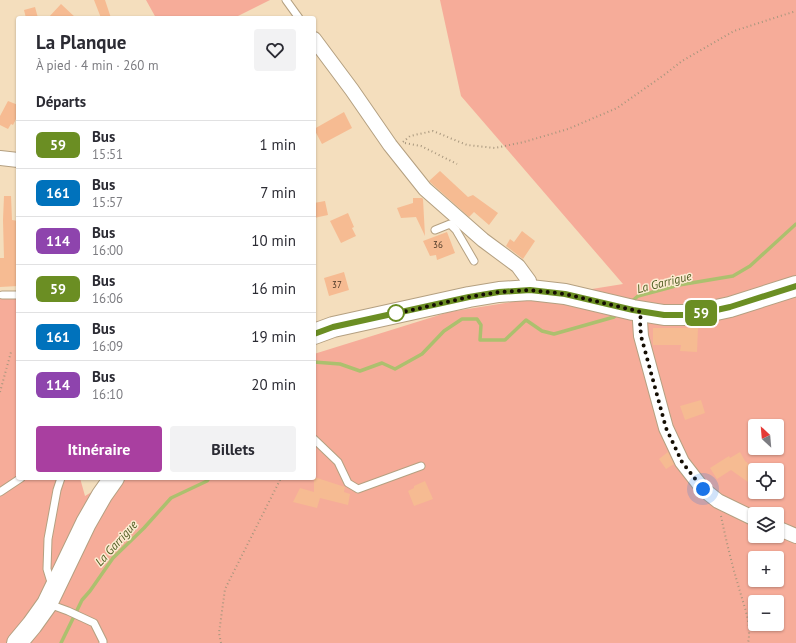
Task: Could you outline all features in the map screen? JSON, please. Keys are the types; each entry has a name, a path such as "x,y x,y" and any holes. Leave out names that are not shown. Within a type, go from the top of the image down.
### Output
{"street":[{"path":"316,42 352,90 396,144 424,189 483,240 518,266 528,281 530,290"},
{"path":"0,158 16,160"},
{"path":"316,333 333,327 469,297 499,292 530,290 565,294 637,311 664,315 694,315 730,307 796,286"},
{"path":"637,311 640,322 641,336 666,428 682,462 703,489 718,501 748,516"},
{"path":"17,643 47,604 86,523 113,480"},
{"path":"784,531 796,536"}],"lane":[{"path":"286,0 298,16"},
{"path":"435,230 450,224 456,230 474,261"},
{"path":"2,295 16,296"},
{"path":"316,441 338,462 348,483 358,489 421,466"},
{"path":"0,492 18,480"},
{"path":"56,584 50,579 46,569 48,539 57,490 60,480"},
{"path":"47,604 68,611 94,623 103,643"}],"path":[{"path":"396,144 410,136 433,131 467,146 495,148 524,142 568,129 616,108 682,61 734,31 796,11"},
{"path":"396,144 421,146 457,164"},
{"path":"0,392 11,352"},
{"path":"221,643 219,633 225,589 280,480"},
{"path":"718,501 725,535 747,613 748,643"}],"shaded area":[{"path":"146,0 270,0 238,16 155,16"},
{"path":"440,0 796,0 796,643 0,643 0,297 16,298 16,480 81,480 85,496 112,480 316,480 316,353 449,312 623,284 461,96"}],"building":[{"path":"94,0 105,0 110,16 100,16"},
{"path":"61,4 74,16 50,16"},
{"path":"35,7 37,16 26,16 24,10"},
{"path":"8,101 16,104 16,119 13,125 11,124 8,129 0,125 0,116"},
{"path":"344,112 352,128 322,144 316,133 316,128"},
{"path":"440,171 468,197 473,195 498,213 489,225 474,212 469,217 429,181"},
{"path":"4,196 11,196 12,220 16,221 16,286 0,287 0,258 4,258"},
{"path":"413,198 423,199 425,236 416,217 401,218 397,208 413,203"},
{"path":"325,201 328,215 316,218 316,203"},
{"path":"348,213 356,236 341,243 330,221"},
{"path":"522,231 535,241 523,259 506,246 510,239 514,242"},
{"path":"447,232 455,253 437,260 436,255 430,256 423,241"},
{"path":"344,272 349,290 329,296 324,278"},
{"path":"653,328 698,328 697,352 680,351 681,345 653,345"},
{"path":"701,400 705,413 685,420 680,406"},
{"path":"668,452 674,464 666,469 659,459"},
{"path":"740,452 748,463 748,482 731,470 717,479 710,468 729,456 730,458"},
{"path":"316,478 345,487 344,492 350,494 348,505 320,498 317,508 293,502 300,488 314,492 314,480 316,480"},
{"path":"425,481 433,499 414,506 408,491 414,488 414,486"}],"waterway":[{"name":"La Garrigue","path":"631,302 638,296 679,285 733,276 750,266 796,224"},
{"name":"La Garrigue","path":"316,362 340,364 360,371 382,363 395,369 422,354 444,331 462,319 477,319 481,325 480,340 505,340 526,320 542,331 554,334 614,317 619,313"},
{"name":"La Garrigue","path":"61,643 82,600 113,558 144,528 171,498 208,480"}],"bus line":[{"name":"59","path":"316,333 333,327 469,297 499,292 530,290 565,294 633,310 664,315 694,315 730,307 796,286"}],"route":[{"path":"396,313 394,314 469,297 499,292 530,290 565,294 641,312 641,336 666,428 682,462 703,489"}]}
